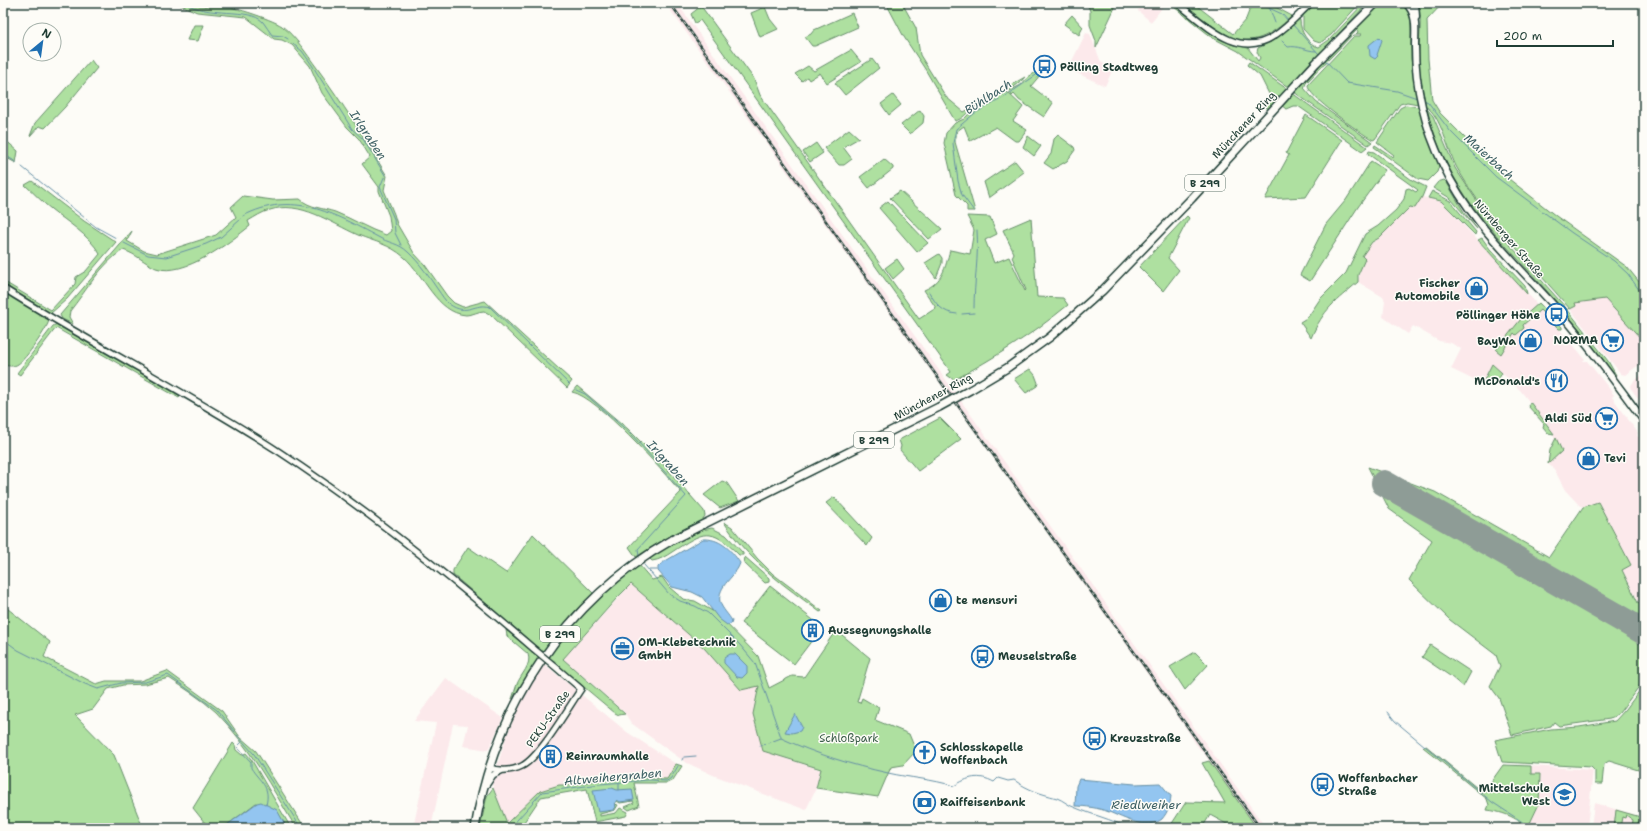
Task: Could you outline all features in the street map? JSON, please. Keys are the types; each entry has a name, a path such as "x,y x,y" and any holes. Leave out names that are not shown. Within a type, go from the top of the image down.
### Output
{"main road":[{"name":"B 299","path":"1371,6 1376,3"},
{"name":"Nürnberger Straße","path":"1406,3 1412,10 1415,20"},
{"name":"Nürnberger Straße","path":"1415,3 1417,10 1415,20 1415,53 1419,92 1423,109 1443,165 1465,204 1490,236 1563,316 1644,421"},
{"name":"Münchener Ring","path":"475,828 489,766 511,710 544,656 578,614 626,570 658,548 939,407 1007,368 1050,337 1102,291 1192,198 1316,63 1371,6"}],"street":[{"path":"1177,3 1218,34 1237,43 1248,44 1264,41 1276,35 1311,3"},
{"name":"PEKU-Straße","path":"3,288 54,320 185,394 278,451 409,545 446,574 581,689 533,758 522,766 501,771 489,766"},
{"path":"489,766 510,769"},
{"path":"482,792 492,776 501,771"}],"shaded area":[{"path":"665,3 677,3 1266,828 1257,828 1195,743 1188,731 970,425"},
{"path":"1141,3 1166,3 1151,22 1138,11"},
{"path":"1086,33 1090,34 1101,62 1106,65 1108,70 1112,71 1105,86 1068,69"},
{"path":"1422,197 1441,201 1529,295 1585,359 1583,361 1587,361 1608,387 1614,395 1612,397 1626,416 1629,416 1627,418 1638,433 1638,437 1641,436 1644,440 1644,466 1642,469 1644,469 1644,601 1639,603 1622,570 1631,565 1598,503 1587,507 1580,506 1565,490 1554,469 1548,464 1562,451 1547,424 1520,390 1492,364 1482,384 1451,369 1461,349 1451,343 1439,341 1413,326 1408,334 1383,317 1385,301 1383,297 1358,282 1362,256 1367,247 1379,238 1410,206 1415,208"},
{"path":"1605,298 1644,342 1644,364 1636,367 1625,375 1621,374 1570,309 1576,306 1575,303"},
{"path":"1644,374 1644,407 1630,387 1634,381"},
{"path":"631,584 704,648 728,675 759,686 753,714 763,751 821,770 816,788 806,810 713,775 685,762 631,723 624,712 563,659"},
{"path":"544,664 627,732 676,764 667,779 616,777 571,785 559,785 540,791 507,823 492,784 506,737 523,698"},
{"path":"446,678 503,718 488,750 463,746 468,725 453,724 431,828 413,828 436,723 414,721"},
{"name":"Mittelschule West","path":"1531,766 1593,770 1587,828 1538,828 1530,823 1539,804 1539,774 1531,774"},
{"path":"1594,803 1636,815 1633,828 1591,828"}],"green space":[{"path":"176,3 202,6 221,5 249,12 282,26 287,30 301,46 326,81 379,162 387,176 384,190 397,224 414,253 425,265 447,296 454,303 463,307 485,301 572,381 567,388 491,315 484,311 466,315 456,313 446,307 431,292 411,264 398,253 387,246 358,235 315,214 293,208 281,208 267,211 259,215 248,221 250,226 231,241 206,257 180,268 167,270 156,268 123,250 115,256 94,278 70,311 69,317 73,324 62,319 60,315 132,231 127,241 144,251 157,254 216,235 236,217 231,207 243,196 273,200 300,199 308,204 335,212 386,235 391,231 389,216 379,191 379,187 362,164 370,157 359,139 347,127 322,93 310,66 292,45 282,40 274,39 246,17 197,12"},
{"path":"886,3 902,3 916,28 920,55 946,97 964,112 1025,77 1014,87 978,105 955,121 925,69 904,37"},
{"path":"1087,3 1117,3 1096,48 1096,41 1090,25 1090,11"},
{"path":"1169,3 1172,3 1220,39 1231,44 1248,48 1258,61 1260,58 1257,52 1258,48 1271,42 1298,19 1300,20 1301,29 1305,37 1315,46 1319,47 1329,40 1364,3 1368,3 1288,87 1238,51 1213,38"},
{"path":"1183,3 1188,3 1194,7 1196,5 1233,34 1246,19 1251,6 1245,3 1268,3 1292,16 1276,30 1261,37 1248,40 1236,38 1224,33 1211,25"},
{"path":"1315,3 1360,3 1331,35 1320,43 1314,41 1303,29 1303,14"},
{"path":"1382,3 1402,3 1411,14 1411,59 1418,104 1407,102 1400,104 1373,140 1335,114 1310,90 1308,85 1354,36 1360,36 1361,34 1356,34 1358,32 1357,30 1306,83 1304,88 1316,102 1372,142 1368,145 1294,92"},
{"path":"1418,3 1443,3 1427,20 1428,59 1432,100 1440,113 1495,168 1556,216 1627,267 1644,288 1644,342 1605,299 1575,303 1576,306 1570,309 1510,241 1469,187 1454,162 1436,117 1426,107 1419,65 1420,17"},
{"path":"701,6 754,79 760,95 919,319 936,308 924,290 939,279 945,268 950,250 970,254 974,230 967,216 990,217 997,234 985,240 994,263 1009,257 1025,291 1026,290 1012,257 1014,253 1003,230 1031,218 1037,297 1063,298 1068,305 1027,336 984,363 954,380 947,375 951,372 700,20 695,23 691,14"},
{"path":"765,7 770,19 778,29 760,37 751,13"},
{"path":"852,13 858,27 815,46 812,46 805,37 811,34 814,30"},
{"path":"1072,15 1083,27 1079,35 1064,24"},
{"path":"194,25 204,25 198,41 187,40"},
{"path":"851,50 861,62 827,83 820,73 809,80 807,77 802,81 795,74 808,66 814,71"},
{"path":"872,59 879,68 845,95 835,83"},
{"path":"91,60 97,68 65,107 45,128 39,126 30,136 35,123"},
{"path":"1249,62 1287,89 1269,109 1266,107 1270,96 1260,76 1247,65"},
{"path":"1038,71 1041,74 1031,86 1053,103 1044,117 1019,100 1014,94 1012,96 1009,91 1021,85 1028,77"},
{"path":"1007,92 1023,107 1013,121 1027,130 1019,141 1015,141 996,127 970,141 964,126 957,131 955,142 975,211 967,211 967,206 956,195 944,143 946,133 955,123 964,119 976,107"},
{"path":"1292,93 1367,147 1362,151 1298,106 1293,106 1286,109 1281,105"},
{"path":"893,95 901,105 889,115 881,104"},
{"path":"1406,105 1419,107 1439,166 1437,172 1428,181 1418,179 1374,147 1375,145 1393,157 1394,155 1377,142 1400,108"},
{"path":"1427,109 1433,116 1455,168 1495,228 1567,309 1608,361 1616,375 1565,312 1502,242 1465,196 1450,170 1437,142"},
{"path":"920,110 924,116 923,123 910,134 901,125"},
{"path":"1306,115 1342,140 1306,197 1265,199 1289,155 1286,153"},
{"path":"849,129 859,138 843,147 852,159 844,165 839,165 824,148"},
{"path":"1058,135 1074,147 1075,150 1067,161 1053,169 1044,163 1051,154 1054,139"},
{"path":"1028,136 1041,146 1034,156 1023,147"},
{"path":"3,138 18,151 16,163 3,156"},
{"path":"816,143 823,153 810,162 803,152"},
{"path":"1369,151 1374,152 1412,180 1426,187 1415,208 1410,207 1379,238 1372,242 1362,256 1365,259 1358,275 1358,282 1331,306 1321,319 1311,338 1300,322 1308,317 1320,299 1346,273 1365,234 1378,226 1396,210 1404,199 1406,189 1409,188 1416,192 1418,190 1368,154"},
{"path":"884,159 893,167 893,169 869,188 860,177"},
{"path":"1015,161 1024,172 989,198 984,182"},
{"path":"1371,161 1385,170 1358,207 1310,281 1300,275 1326,224 1346,200"},
{"path":"1444,180 1464,212 1477,229 1450,198 1433,188 1438,182"},
{"path":"32,181 84,221 116,242 67,299 50,314 3,285 3,281 51,310 75,284 76,277 86,271 100,254 90,240 25,185"},
{"path":"900,191 942,229 929,239 890,198"},
{"path":"1432,191 1450,201 1476,232 1475,235 1441,201 1428,198"},
{"path":"888,201 928,243 917,252 879,208"},
{"path":"1187,216 1189,218 1168,258 1179,270 1163,291 1139,267"},
{"path":"1482,238 1490,249 1525,286 1527,294 1478,240"},
{"path":"939,254 942,258 942,263 936,278 925,263"},
{"path":"897,259 904,269 893,279 885,268"},
{"path":"3,291 49,320 45,330 31,350 21,361 13,366 3,365"},
{"path":"1539,303 1562,327 1562,329 1559,329 1540,310 1523,325 1524,328 1516,335 1514,333 1501,354 1496,350 1521,319"},
{"path":"57,324 181,395 179,398 56,328 20,375 17,373 53,326"},
{"path":"1492,364 1502,373 1495,385 1482,384"},
{"path":"1030,369 1035,375 1038,383 1037,386 1026,393 1014,379"},
{"path":"577,386 628,429 661,462 704,511 705,516 702,520 660,542 636,557 629,547 681,492 645,452 597,406 572,392"},
{"path":"1530,402 1554,434 1548,433 1543,427 1544,424 1528,406"},
{"path":"940,418 961,439 918,471 900,450 901,446 899,440"},
{"path":"1556,438 1562,451 1548,464 1550,450"},
{"path":"1368,467 1435,492 1549,557 1583,507 1598,502 1631,565 1622,570 1638,603 1644,601 1644,629 1378,477 1384,487 1644,636 1644,680 1619,713 1610,719 1559,726 1554,722 1551,726 1512,735 1499,698 1490,686 1500,666 1496,655 1450,620 1409,580 1432,540 1389,509"},
{"path":"722,481 727,483 739,501 720,508 704,495"},
{"path":"834,497 872,538 867,546 826,503"},
{"path":"724,522 732,527 757,558 773,574 822,611 820,612 768,572 744,549"},
{"path":"712,528 726,535 743,553 743,555 739,555 721,539 707,535 700,536 692,540 660,559 652,561 649,558 671,544 695,532"},
{"path":"533,534 593,593 572,614 543,652 453,575 453,570 468,547 506,573"},
{"path":"745,557 769,578 769,582 765,583 744,563"},
{"name":"Schloßpark","path":"639,565 652,580 662,577 669,587 683,599 695,601 716,613 758,656 769,688 792,676 804,677 836,630 870,658 857,702 860,703 862,698 879,708 875,720 909,734 916,751 903,765 891,767 878,797 816,788 821,769 763,751 753,714 759,686 741,690 704,648 631,584 563,659 625,714 619,715 615,713 547,656 557,643 590,608"},
{"path":"770,586 822,627 794,664 741,623"},
{"path":"3,605 50,642 44,657 96,684 106,681 140,681 167,671 222,711 240,737 256,751 305,828 296,828 269,783 228,725 205,703 169,678 145,684 123,685 108,689 93,709 75,715 114,755 143,828 3,828"},
{"path":"506,630 539,657 512,699 517,684 529,662 529,658 528,654 507,636"},
{"path":"1430,645 1471,672 1463,687 1450,676 1422,657"},
{"path":"1195,652 1208,665 1185,690 1170,667"},
{"path":"1643,686 1644,756 1638,770 1609,761 1604,764 1602,784 1595,784 1595,771 1591,767 1502,762 1495,740 1551,729 1579,727 1615,721"},
{"path":"233,743 236,750 242,755 246,753 251,759 291,828 287,828 276,810 256,803 223,828 209,828 193,808"},
{"path":"1425,745 1483,793 1503,765 1531,766 1531,774 1540,774 1539,804 1530,823 1538,828 1523,828 1518,821 1513,818 1502,813 1487,810 1489,805 1487,799 1423,747"},
{"path":"1209,761 1257,828 1234,828 1210,815 1202,828 1169,828 1186,802 1225,803 1202,763"},
{"path":"676,764 682,766 673,780 667,783 634,783 639,806 629,810 625,807 634,803 633,801 620,803 617,801 615,804 618,805 615,810 600,814 600,816 616,813 620,808 628,812 626,816 595,822 587,789 541,797 520,828 480,828 487,796 493,788 507,823 540,791 559,785 571,785 616,777 667,779"},
{"path":"1616,810 1644,818 1644,824 1638,822 1637,828 1632,828 1633,820 1626,815 1625,818 1622,817 1620,828 1614,828"}],"water":[{"path":"1379,37 1382,40 1377,55 1378,56 1375,59 1370,56 1369,45"},
{"path":"703,539 714,540 724,545 733,553 740,563 735,573 724,586 720,596 721,605 732,621 731,624 727,625 719,619 702,597 692,592 672,587 658,571 658,567 662,563"},
{"path":"730,654 735,654 747,666 747,673 742,678 737,677 724,663 724,658"},
{"path":"795,714 802,727 800,731 792,733 785,732"},
{"name":"Riedlweiher","path":"1079,779 1135,784 1160,783 1171,796 1166,814 1162,819 1156,822 1143,824 1128,820 1101,809 1075,806 1076,786"},
{"path":"612,788 617,790 632,789 634,800 620,802 617,800 614,804 616,806 614,810 598,812 593,790"},
{"path":"261,802 277,810 287,828 223,828 257,803"}],"waterway":[{"name":"Irlgraben","path":"185,3 194,8 216,12 238,13 257,17 263,22 272,35 283,36 288,39"},
{"name":"Maierbach","path":"1258,3 1282,14 1289,22"},
{"name":"Maierbach","path":"1270,9 1275,23"},
{"name":"Maierbach","path":"1292,24 1319,54"},
{"name":"Maierbach","path":"1282,41 1288,47 1316,51"},
{"name":"Irlgraben","path":"293,44 302,51 312,65 352,129 363,139 385,175 380,187 394,219 395,233 401,245"},
{"name":"Maierbach","path":"1324,59 1347,83 1397,91 1417,98"},
{"name":"Bühlbach","path":"974,211 962,195 958,181 953,143 956,129 975,113 1003,98 1042,71"},
{"name":"Maierbach","path":"1424,100 1428,102 1450,131 1496,177 1572,233 1614,261 1628,274 1644,297"},
{"name":"Irlgraben","path":"3,154 16,162"},
{"name":"Irlgraben","path":"22,167 96,227 116,238"},
{"name":"Irlgraben","path":"243,216 261,208 279,205 296,205 312,208 345,220 405,249 428,275 449,304 455,308 461,309 480,306 490,307 569,384"},
{"name":"Irlgraben","path":"124,243 148,255 166,257 206,244 221,237 241,219"},
{"name":"Bühlbach","path":"974,308 977,230"},
{"name":"Bühlbach","path":"929,292 943,310 957,314"},
{"name":"Bühlbach","path":"962,314 974,313"},
{"name":"Irlgraben","path":"576,390 585,394 631,434 686,496 638,549 639,557"},
{"name":"Irlgraben","path":"644,565 669,594 680,601 695,606 708,613 740,645 755,663 781,737"},
{"name":"Irlgraben","path":"649,570 657,570"},
{"name":"Altweihergraben","path":"3,639 18,650 85,684 98,689 121,683 145,682 168,675 217,710 235,732"},
{"path":"1388,712 1395,721 1492,802 1527,825 1528,828"},
{"name":"Altweihergraben","path":"237,735 254,754 301,828"},
{"path":"781,738 820,754 861,766 954,786 964,780 978,777 994,782 998,778 1008,781 1014,780 1030,789 1057,798 1073,807 1128,828"},
{"name":"Altweihergraben","path":"760,746 781,738"},
{"path":"242,742 237,747 251,762 251,768 264,785 267,793 266,805"},
{"name":"Altweihergraben","path":"684,757 696,756"},
{"name":"Altweihergraben","path":"510,828 542,792 600,784 649,780 667,781 671,778 678,766"},
{"path":"619,783 619,790"}],"runway":[{"path":"1384,483 1644,632"}],"railway":[{"path":"670,3 1260,828"}],"place":[{"name":"Pölling Stadtweg","path":"1044,67"},
{"name":"Fischer Automobile","path":"1476,289"},
{"name":"Pöllinger Höhe","path":"1556,315"},
{"name":"NORMA","path":"1613,340"},
{"name":"BayWa","path":"1531,341"},
{"name":"McDonald's","path":"1556,381"},
{"name":"Aldi Süd","path":"1607,418"},
{"name":"Tevi","path":"1588,458"},
{"name":"te mensuri","path":"941,600"},
{"name":"Aussegnungshalle","path":"813,630"},
{"name":"OM-Klebetechnik GmbH","path":"623,648"},
{"name":"Meuselstraße","path":"983,656"},
{"name":"Kreuzstraße","path":"1095,738"},
{"name":"Schlosskapelle Woffenbach","path":"925,753"},
{"name":"Reinraumhalle","path":"550,756"},
{"name":"Woffenbacher Straße","path":"1323,784"},
{"name":"Mittelschule West","path":"1565,794"},
{"name":"Raiffeisenbank","path":"924,802"}]}
